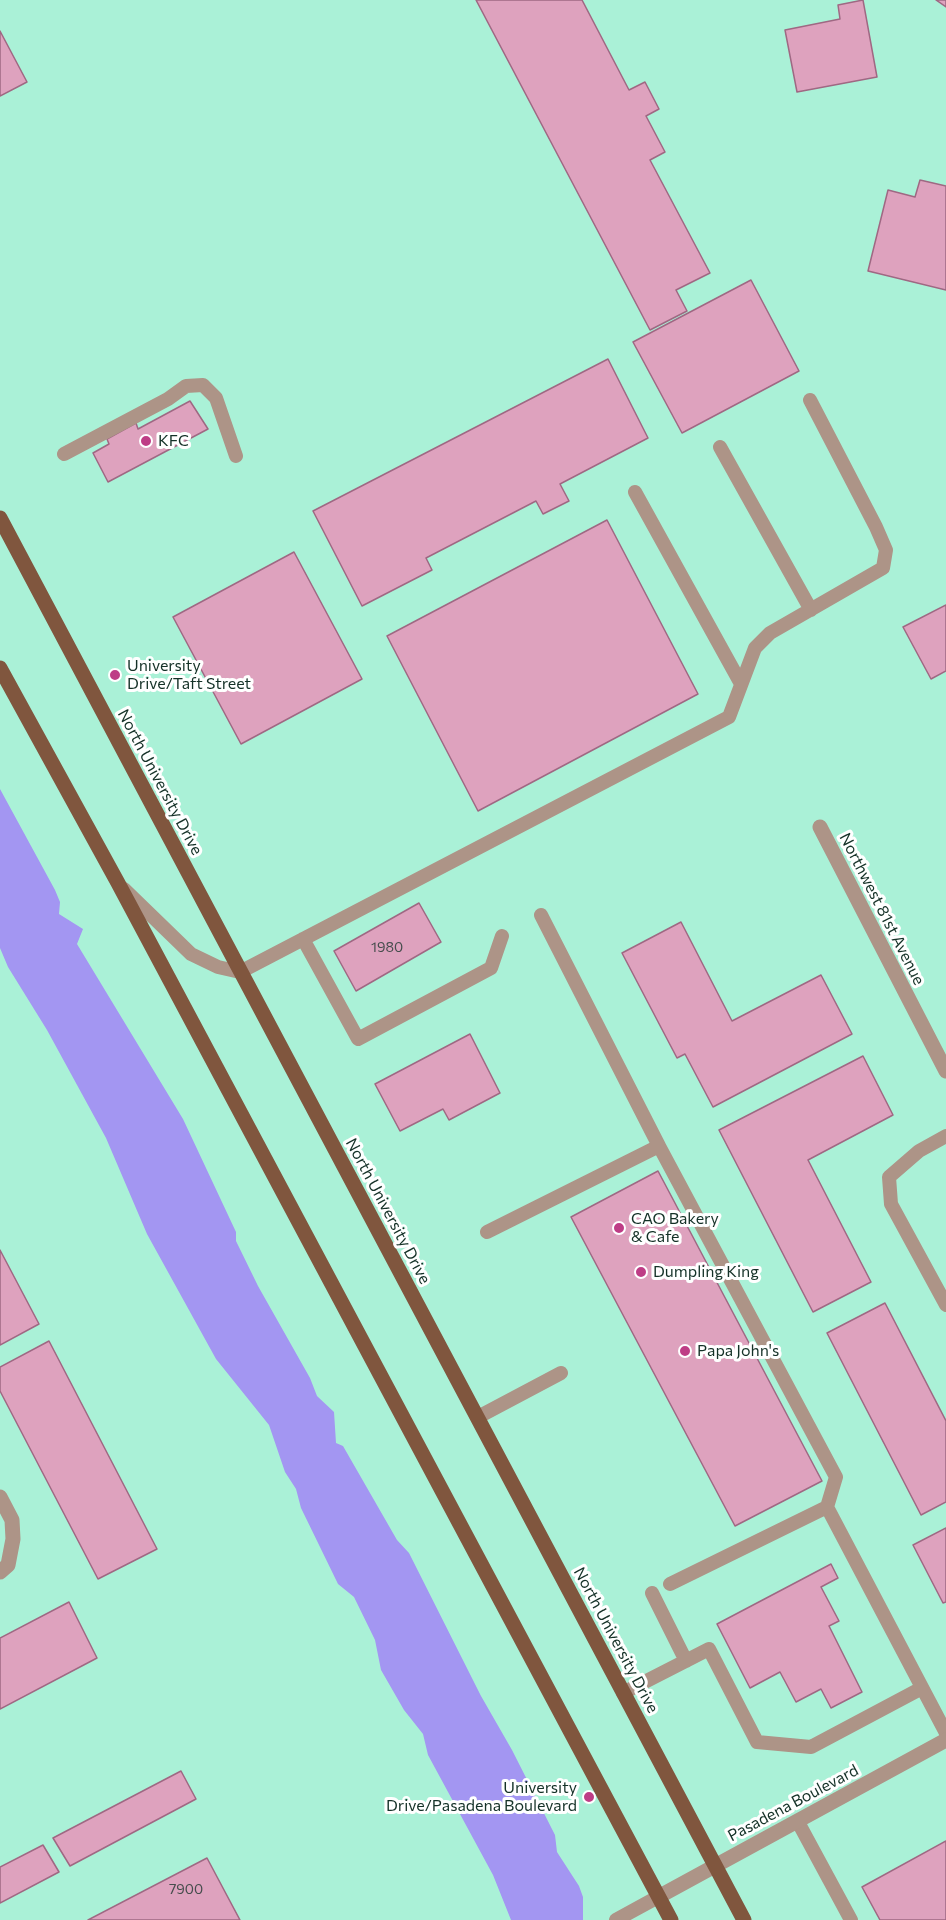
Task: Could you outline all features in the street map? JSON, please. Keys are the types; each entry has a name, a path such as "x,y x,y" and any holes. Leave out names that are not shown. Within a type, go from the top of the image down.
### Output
{"main road":[{"name":"North University Drive","path":"0,518 744,1920"},
{"path":"0,668 118,883 671,1920"}],"street":[{"name":"Northwest 81st Avenue","path":"820,827 946,1071"},
{"path":"0,1497 12,1520 13,1539 8,1564 0,1572"},
{"name":"Pasadena Boulevard","path":"658,1897 946,1740"}],"lane":[{"path":"64,454 168,399 186,386 203,385 216,398 227,423 236,456"},
{"path":"118,883 191,954 218,967 240,972 729,717 754,648 770,633 883,568 886,550 810,399"},
{"path":"720,447 811,610"},
{"path":"635,492 740,682"},
{"path":"541,915 659,1146 836,1477 827,1507 946,1733"},
{"path":"303,939 358,1039 491,968 502,936"},
{"path":"946,1137 919,1151 890,1177 891,1204 946,1305"},
{"path":"487,1232 659,1146"},
{"path":"478,1417 561,1373"},
{"path":"670,1584 827,1507"},
{"path":"652,1593 686,1661"},
{"path":"623,1693 709,1649 757,1742 811,1747 922,1688"},
{"path":"798,1822 851,1920"},
{"path":"616,1920 658,1897"}],"shaded area":[{"path":"0,789 55,890 60,902 59,914 83,929 77,944 183,1119 236,1232 236,1241 258,1286 310,1378 317,1396 334,1412 336,1443 343,1446 397,1540 409,1553 481,1696 512,1750 555,1835 557,1852 579,1886 583,1897 583,1920 511,1920 493,1875 428,1755 423,1734 404,1710 381,1670 375,1640 354,1597 338,1584 301,1508 296,1489 285,1472 269,1425 216,1359 147,1234 106,1138 47,1030 8,967 0,948"}],"building":[{"path":"476,0 582,0 629,90 645,82 659,109 646,116 665,152 650,160 710,273 676,290 687,311 650,330"},
{"path":"863,0 877,77 797,92 785,30 840,19 838,5"},
{"path":"936,0 946,0 946,7"},
{"path":"0,31 27,82 0,96"},
{"path":"920,180 946,186 946,290 868,271 888,190 915,197"},
{"path":"751,280 799,371 682,433 633,342"},
{"path":"608,359 648,438 560,484 569,501 543,514 536,501 426,558 432,570 362,606 313,511"},
{"name":"KFC","path":"190,401 208,429 108,482 93,453 109,444 107,439 136,423 138,429"},
{"path":"607,520 698,694 478,811 387,636"},
{"path":"294,552 362,679 241,744 173,617"},
{"path":"946,605 946,671 931,679 903,627"},
{"path":"419,903 441,942 356,991 334,951"},
{"path":"681,922 732,1021 821,975 852,1034 713,1107 685,1054 677,1058 622,953"},
{"path":"470,1034 500,1093 449,1120 443,1109 400,1131 375,1084"},
{"path":"863,1056 893,1115 808,1160 871,1282 813,1312 719,1130"},
{"path":"658,1171 822,1481 735,1526 571,1217"},
{"path":"0,1250 39,1324 0,1345"},
{"path":"885,1303 946,1421 946,1502 921,1515 827,1333"},
{"path":"49,1341 157,1549 98,1579 0,1391 0,1367"},
{"path":"946,1528 946,1602 943,1603 913,1545"},
{"path":"831,1564 838,1578 821,1587 839,1621 829,1626 862,1692 831,1708 821,1689 796,1702 780,1672 750,1688 717,1624"},
{"path":"69,1602 97,1658 0,1709 0,1638"},
{"path":"181,1771 196,1799 70,1866 53,1838"},
{"path":"946,1841 946,1920 880,1920 862,1887"},
{"path":"43,1845 59,1872 0,1903 0,1867"},
{"path":"207,1858 240,1920 88,1920"}],"place":[{"name":"KFC","path":"146,441"},
{"name":"University Drive/Taft Street","path":"115,675"},
{"name":"CAO Bakery & Cafe","path":"619,1228"},
{"name":"Dumpling King","path":"641,1272"},
{"name":"Papa John's","path":"685,1351"},
{"name":"University Drive/Pasadena Boulevard","path":"589,1797"}]}
